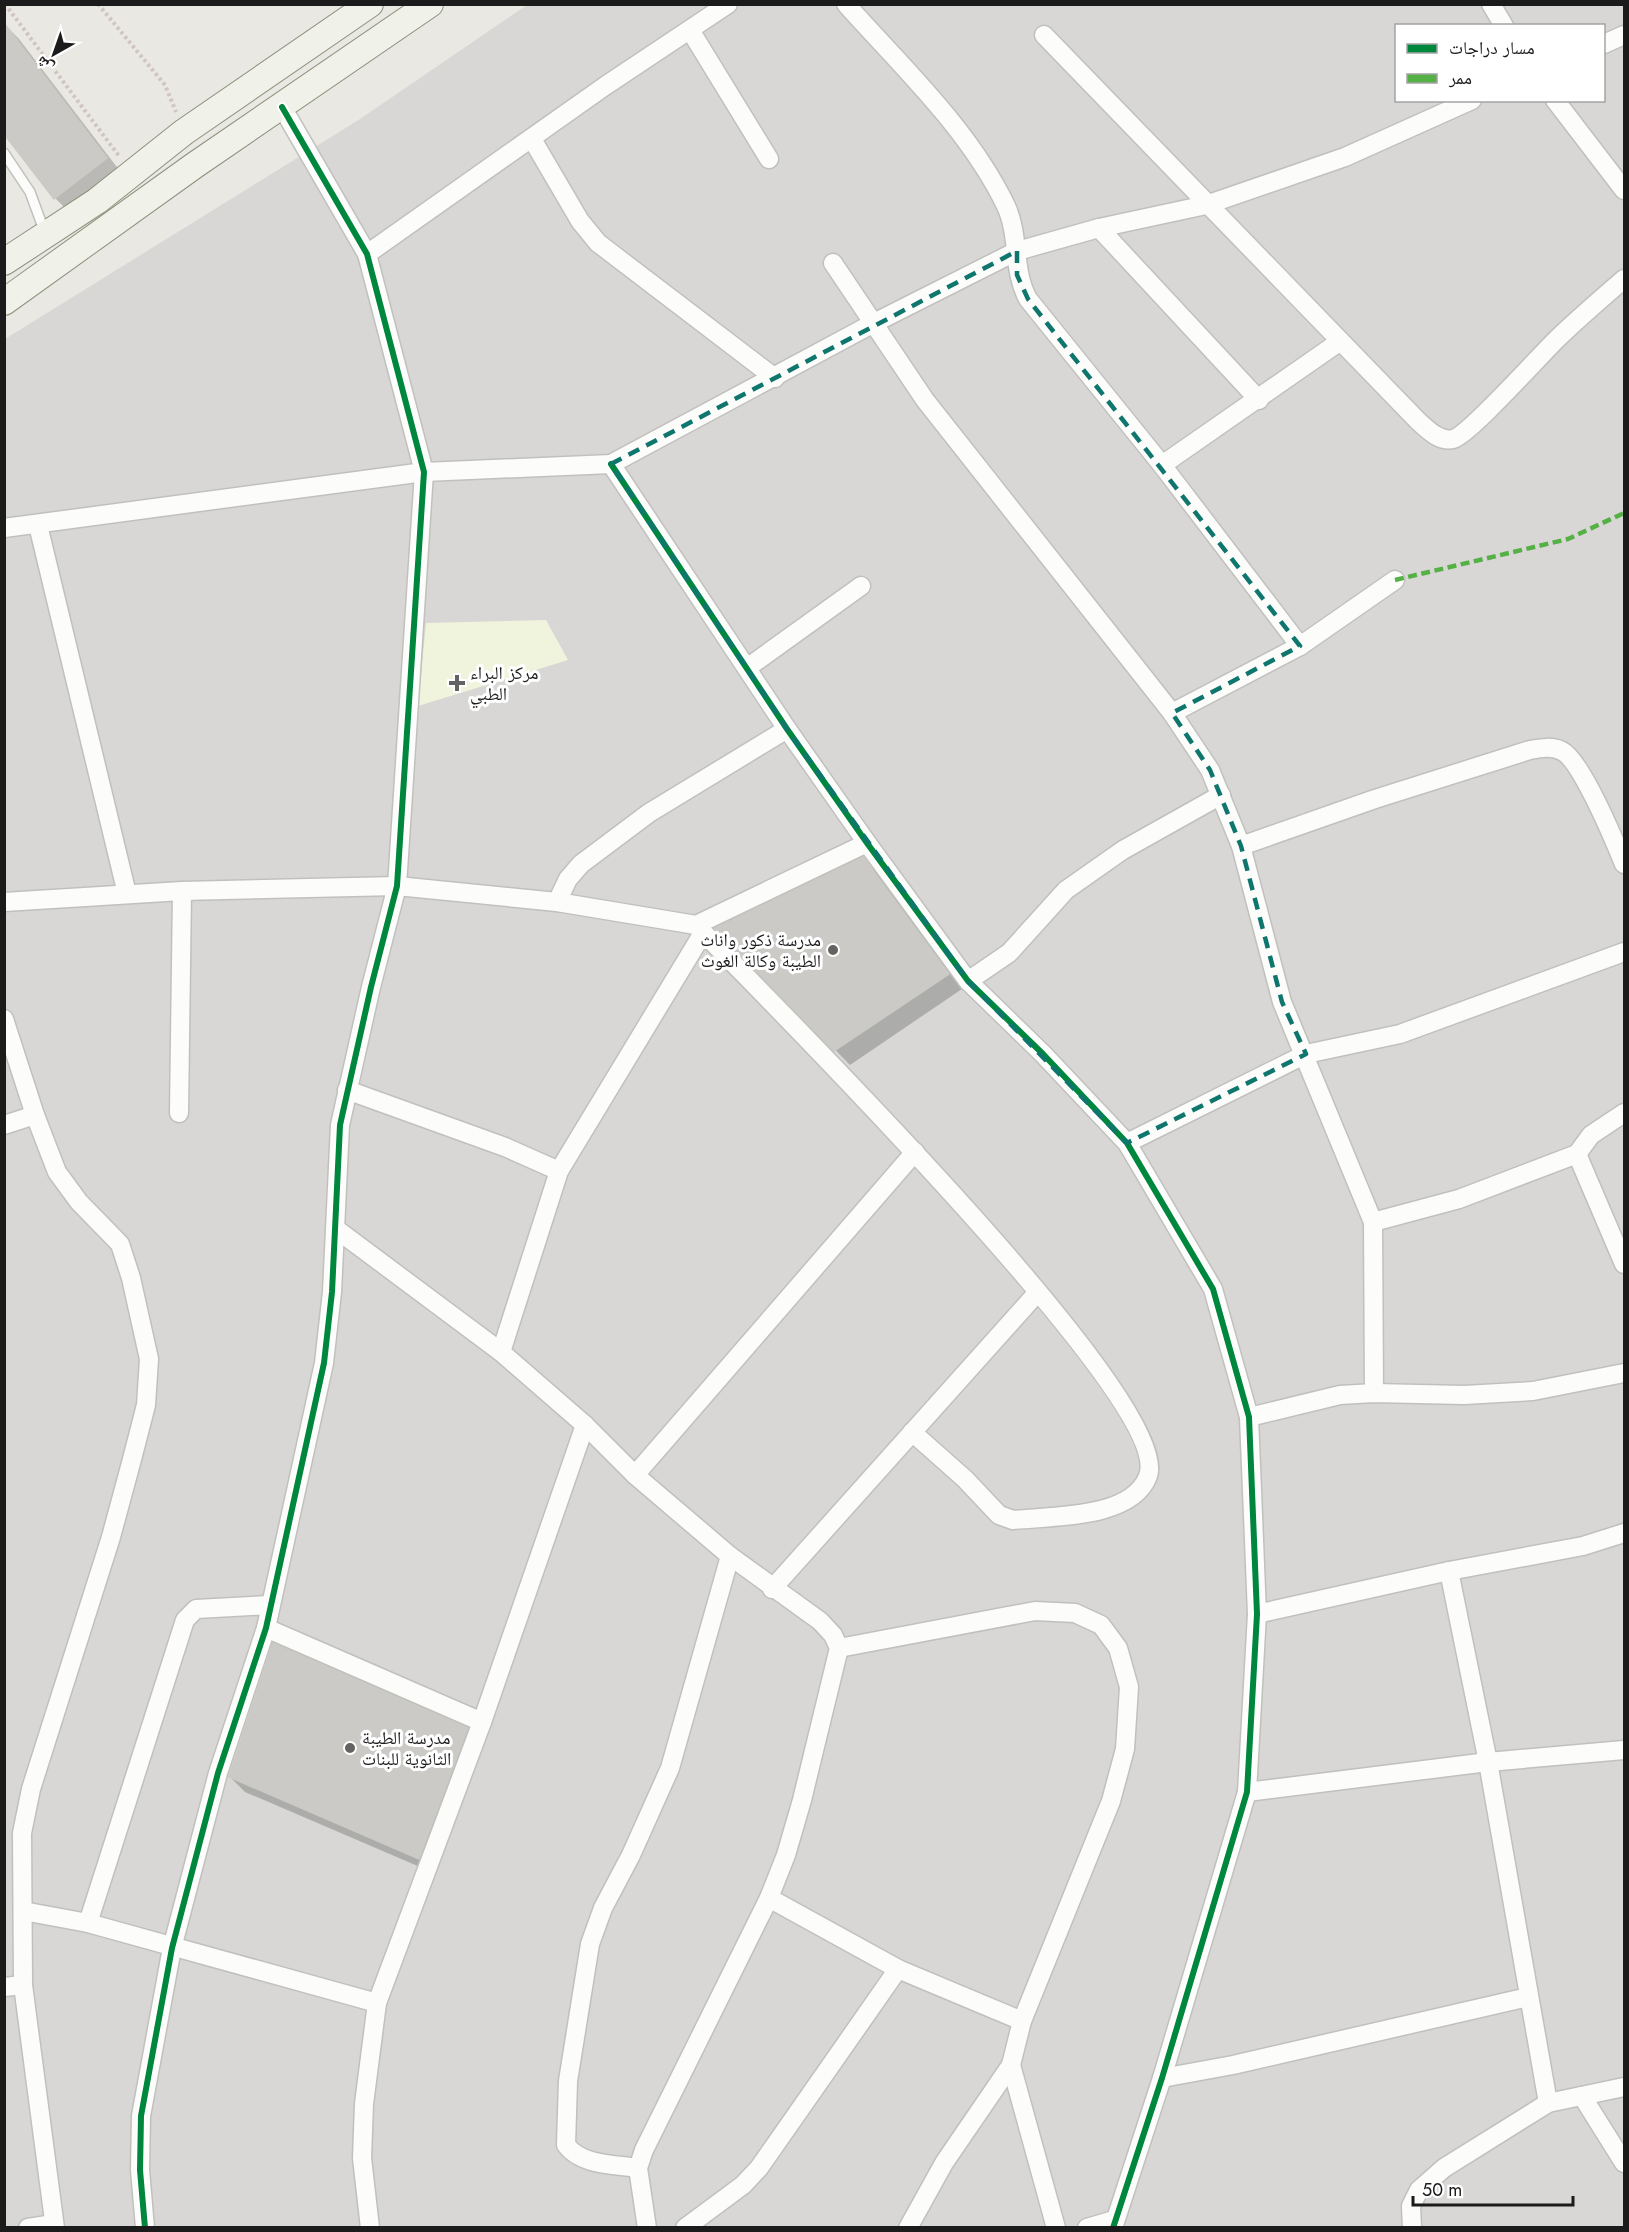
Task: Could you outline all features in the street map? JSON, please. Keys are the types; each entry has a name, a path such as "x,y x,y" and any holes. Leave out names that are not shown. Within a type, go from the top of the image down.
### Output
{"main road":[{"path":"4,262 97,201 184,132 370,4"},
{"path":"4,302 195,165 430,4"}],"street":[{"path":"368,254 605,86 728,4"},
{"path":"846,4 921,87 983,167 1009,214 1017,251 1017,274 1028,299 1162,465 1300,646"},
{"path":"1491,4 1503,24"},
{"path":"690,30 769,159"},
{"path":"1044,35 1339,342 1431,433 1444,439 1455,439 1558,338 1624,279"},
{"path":"1605,44 1624,35"},
{"path":"4,528 424,472 611,464 872,324 1017,251 1099,228 1206,205 1345,157 1468,102"},
{"path":"1557,102 1624,190"},
{"path":"146,2228 140,2170 141,2116 172,1948 218,1773 266,1628 324,1362 332,1292 338,1155 347,1090 397,885 424,472 368,254 282,107"},
{"path":"532,139 580,221 598,243 775,378"},
{"path":"1099,228 1259,400"},
{"path":"832,263 925,400 1172,713 1210,770 1241,846 1282,1002 1306,1054 1373,1222 1374,1392"},
{"path":"1162,465 1259,400 1339,342"},
{"path":"611,464 787,729 968,981 1043,1054 1127,1143 1213,1289 1249,1417 1257,1614 1247,1792 1162,2078 1114,2224 1087,2228"},
{"path":"38,525 127,894"},
{"path":"1172,713 1300,646 1395,580"},
{"path":"747,668 861,586"},
{"path":"557,902 568,879 581,864 649,813 787,729"},
{"path":"1241,846 1375,799 1530,750 1552,748 1562,750 1577,765 1624,864"},
{"path":"968,981 1009,953 1066,890 1123,850 1221,795"},
{"path":"501,1352 559,1171 700,929 867,843"},
{"path":"4,902 182,891 397,885 557,902 700,929 915,1152 987,1231 1117,1394 1149,1456 1149,1474 1139,1491 1126,1503 1102,1509 1013,1520 999,1515 966,1479 912,1432"},
{"path":"179,1113 182,891"},
{"path":"1127,1143 1306,1054 1400,1034 1624,952"},
{"path":"4,1019 35,1115 62,1182 120,1244 141,1319 149,1359 150,1378 141,1423 111,1537 25,1815 21,1853 23,1985 55,2226 28,2228"},
{"path":"347,1090 505,1148 559,1171"},
{"path":"1373,1222 1459,1199 1577,1154 1591,1135 1624,1113"},
{"path":"4,1125 35,1115"},
{"path":"635,1474 915,1152"},
{"path":"1577,1154 1624,1264"},
{"path":"336,1228 501,1352 585,1425 635,1474 730,1556 772,1589 820,1621 833,1635 839,1648 802,1800 786,1855 769,1898 650,2136 638,2168 647,2228"},
{"path":"772,1589 1037,1293"},
{"path":"1249,1417 1340,1395 1374,1392 1464,1395 1533,1391 1624,1373"},
{"path":"370,2228 362,2158 363,2126 377,2002 482,1722 585,1425"},
{"path":"1257,1614 1449,1571 1583,1546 1624,1533"},
{"path":"638,2168 588,2160 575,2154 566,2145 568,2081 576,2024 590,1944 603,1908 631,1855 670,1768 730,1556"},
{"path":"1449,1571 1488,1761 1548,2103"},
{"path":"88,1923 184,1620 196,1609 270,1605"},
{"path":"839,1648 1035,1611 1075,1613 1101,1625 1118,1648 1129,1687 1125,1749 1111,1801 1088,1864 1022,2021 1011,2065 944,2163 908,2228"},
{"path":"266,1628 482,1722"},
{"path":"1247,1792 1488,1761 1624,1750"},
{"path":"769,1898 898,1969 1022,2021"},
{"path":"23,1911 88,1923 172,1948 377,2002"},
{"path":"685,2228 743,2185 759,2168 898,1969"},
{"path":"4,1987 23,1985"},
{"path":"1162,2078 1233,2065 1528,1997"},
{"path":"1011,2065 1056,2228"},
{"path":"1412,2228 1411,2206 1428,2179 1548,2103 1624,2087"},
{"path":"1582,2096 1624,2163"}],"lane":[{"path":"4,153 30,192 46,235"}],"path":[{"path":"5,4 132,174"},
{"path":"99,4 165,84 184,132"}],"highlighted area":[{"path":"1017,251 1017,275 1028,299 1300,646 1172,713 1210,770 1241,846 1282,1002 1306,1054 1127,1143 968,981 787,729 611,464"}],"shaded area":[{"path":"527,5 1624,5 1624,2227 5,2228 5,339 357,121"},
{"name":"مركز البراء الطبي","path":"546,620 568,660 418,706 426,623"}],"building":[{"path":"4,23 107,158 54,199 4,134"},
{"name":"مدرسة ذكور واناث الطيبة وكالة الغوث","path":"863,857 949,974 834,1051 715,928"},
{"name":"مدرسة الطيبة الثانوية للبنات","path":"273,1643 468,1728 419,1859 229,1777"}],"marked path":[{"path":"1395,580 1568,539 1624,513"}],"cycle path":[{"path":"145,2228 140,2170 141,2116 172,1948 218,1773 266,1628 324,1363 332,1292 340,1125 371,987 397,886 424,472 367,254 282,107"},
{"path":"611,464 787,729 867,843 968,981 1043,1054 1127,1143 1213,1289 1249,1417 1257,1614 1247,1792 1162,2078 1113,2228"}],"place":[{"name":"مركز البراء الطبي","path":"457,683"},
{"name":"مدرسة ذكور واناث الطيبة وكالة الغوث","path":"833,950"},
{"name":"مدرسة الطيبة الثانوية للبنات","path":"350,1748"}]}
